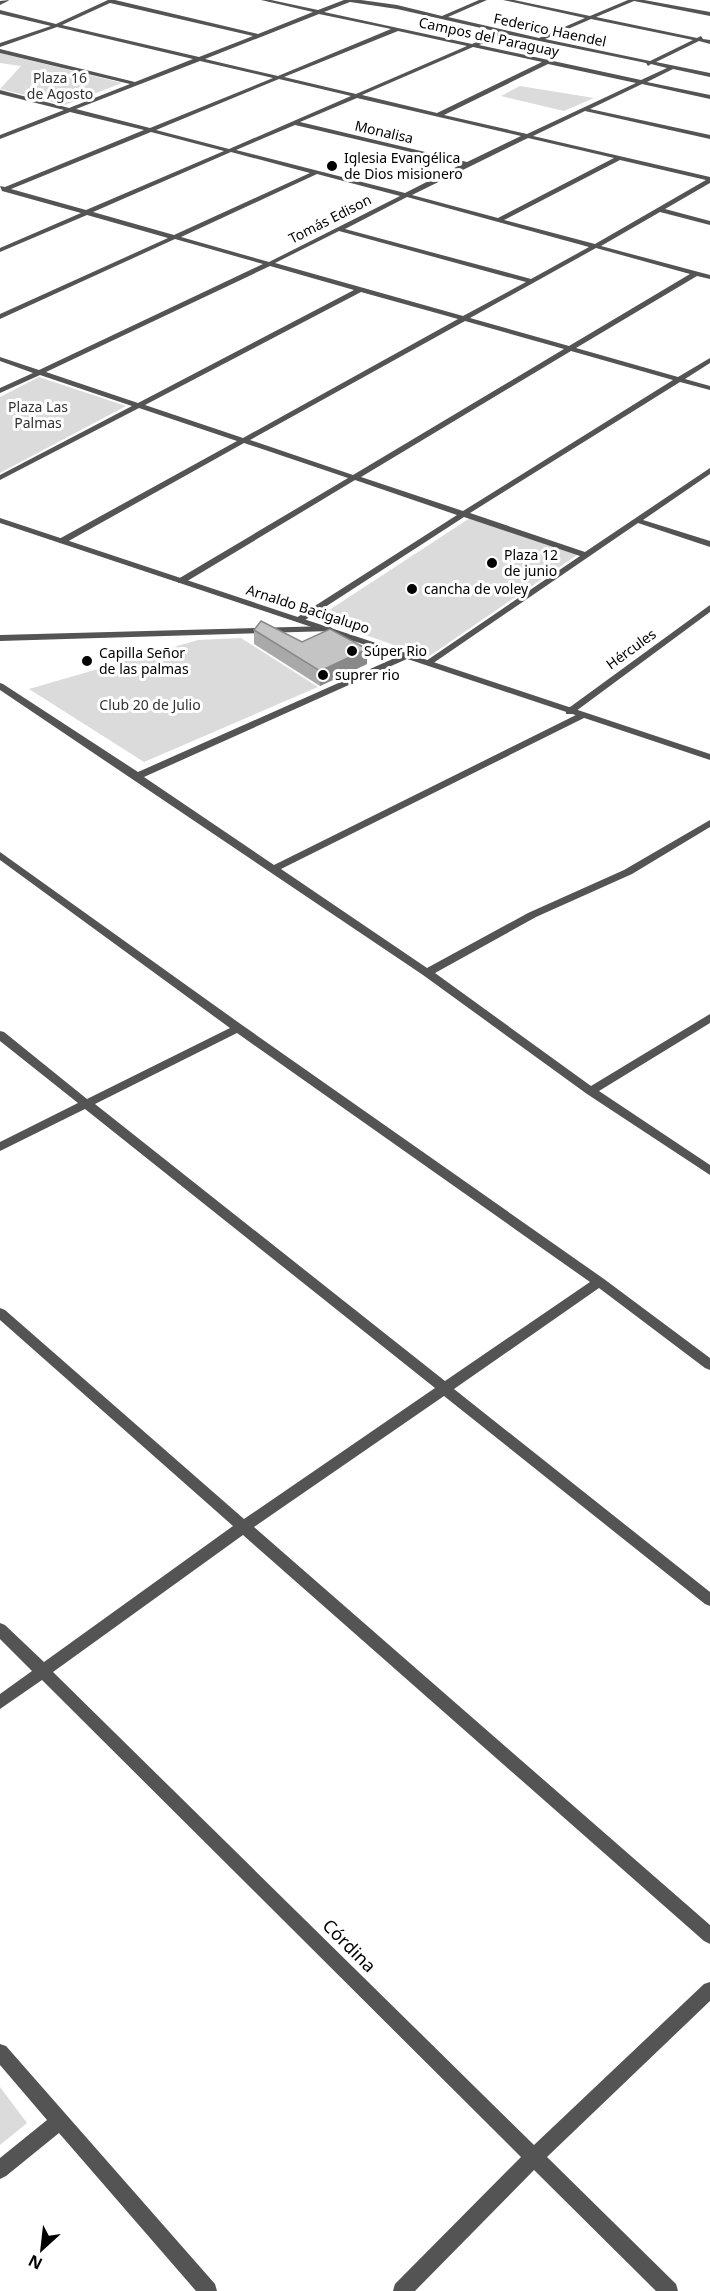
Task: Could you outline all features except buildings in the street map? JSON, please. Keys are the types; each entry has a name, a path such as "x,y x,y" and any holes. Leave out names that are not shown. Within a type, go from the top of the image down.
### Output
{"street":[{"path":"0,3 6,0"},
{"path":"0,45 55,26 111,0 261,36"},
{"name":"Campos del Paraguay","path":"264,0 710,97"},
{"path":"0,137 350,0"},
{"name":"Federico Haendel","path":"350,0 397,7 648,64 710,75"},
{"path":"441,18 484,0"},
{"path":"506,0 710,42"},
{"path":"540,39 634,0 710,14"},
{"path":"0,12 710,179"},
{"path":"2,190 397,29"},
{"path":"0,250 504,32"},
{"path":"648,64 710,34"},
{"path":"0,51 137,84"},
{"path":"438,115 547,62"},
{"name":"Tomás Edison","path":"0,391 271,263 468,164 670,68"},
{"path":"0,92 405,195 710,277"},
{"path":"584,109 710,137"},
{"name":"Monalisa","path":"295,123 468,164"},
{"path":"499,220 619,158"},
{"path":"0,317 315,173"},
{"path":"62,541 659,210 710,179"},
{"path":"2,190 271,263 710,388"},
{"path":"659,210 710,223"},
{"path":"339,230 530,281"},
{"path":"181,581 696,273"},
{"path":"0,478 361,289"},
{"path":"0,359 586,555"},
{"path":"299,620 710,360"},
{"path":"429,663 639,521 710,470"},
{"name":"Arnaldo Bacigalupo","path":"0,520 329,629 569,712 710,757"},
{"path":"639,521 710,544"},
{"name":"Hércules","path":"569,712 710,608"},
{"path":"0,638 329,629"},
{"path":"138,776 406,656"},
{"path":"0,686 138,776 427,973 591,1091 710,1171"},
{"path":"274,869 581,716"},
{"path":"427,973 532,915 628,872 710,823"},
{"path":"0,855 238,1028 599,1282 710,1365"},
{"path":"591,1091 710,1018"},
{"path":"0,1147 238,1028"},
{"path":"0,1035 710,1600"},
{"path":"0,1702 243,1527 599,1282"},
{"path":"0,1313 710,1936"},
{"name":"Córdina","path":"0,1629 669,2291"},
{"path":"402,2291 535,2156 710,1990"},
{"path":"0,2052 58,2122 208,2291"},
{"path":"0,2170 58,2122"}],"green space":[{"name":"Plaza 16 de Agosto","path":"0,53 122,83 65,105 0,89 21,66 0,63"},
{"path":"520,86 594,98 564,111 501,96"},
{"name":"Plaza Las Palmas","path":"39,377 126,406 0,473 0,397"},
{"name":"Plaza 12 de junio","path":"470,518 577,555 428,657 317,618"},
{"name":"Club 20 de Julio","path":"241,638 318,687 144,762 29,689 198,640"},
{"path":"0,2087 27,2123 0,2145"}],"place":[{"name":"Iglesia Evangélica de Dios misionero","path":"332,166"},
{"name":"Plaza 12 de junio","path":"492,563"},
{"name":"cancha de voley","path":"412,589"},
{"name":"Súper Rio","path":"352,651"},
{"name":"Capilla Señor de las palmas","path":"87,661"},
{"name":"suprer rio","path":"323,675"}]}
